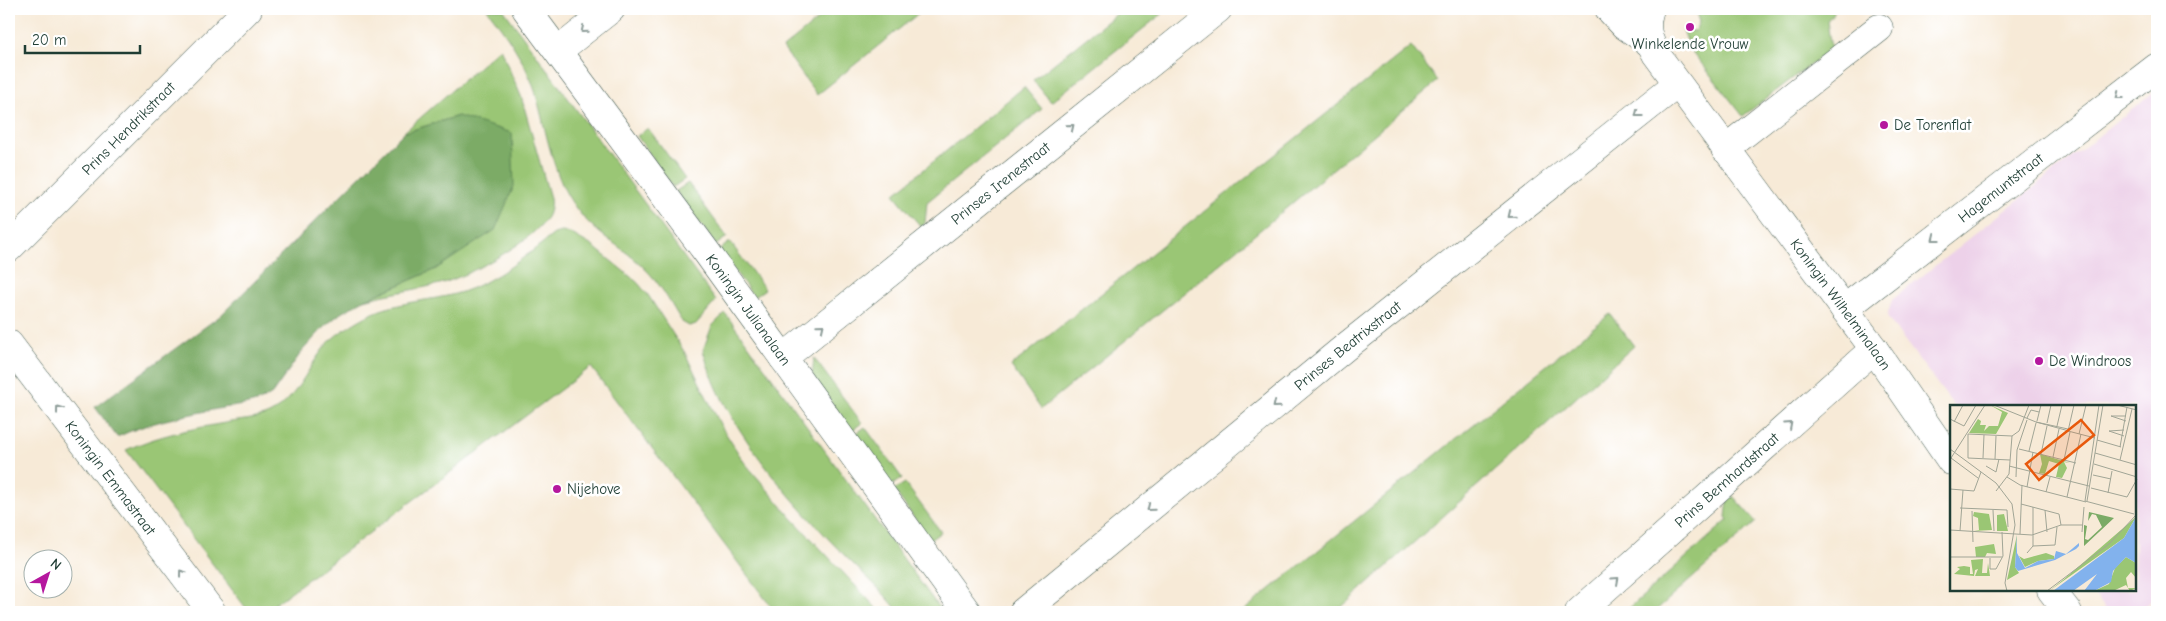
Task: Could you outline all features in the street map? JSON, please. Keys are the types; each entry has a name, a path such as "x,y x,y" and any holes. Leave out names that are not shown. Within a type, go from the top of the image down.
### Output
{"street":[{"name":"Prins Hendrikstraat","path":"9,248 248,9"},
{"name":"Koningin Julianalaan","path":"526,9 967,612"},
{"path":"558,51 611,9"},
{"name":"Prinses Irenestraat","path":"783,358 1218,9"},
{"name":"Koningin Wilhelminalaan","path":"1608,9 1624,25 1650,43 1677,84 1874,350 1950,460"},
{"name":"Koningin Wilhelminalaan","path":"1650,9 1647,19 1650,43"},
{"path":"1725,149 1879,28"},
{"name":"Hagemuntstraat","path":"1844,309 2157,67"},
{"name":"Prinses Beatrixstraat","path":"1023,612 1348,345 1677,84"},
{"name":"Koningin Emmastraat","path":"9,344 212,612"},
{"name":"Prins Bernhardstraat","path":"1579,612 1874,350"},
{"path":"2052,591 2068,612"}],"shaded area":[{"name":"De Windroos","path":"2154,92 2157,96 2157,595 2139,612 2108,612 2092,591 2136,591 2136,405 1953,405 1887,317 1892,300"}],"green space":[{"path":"487,9 503,9 716,301 696,324 689,326 682,322 655,279 629,254 597,230 577,210 557,173 531,80 508,38"},
{"path":"831,9 924,9 817,95 783,48"},
{"path":"1123,9 1160,9 1163,13 1051,102 1033,80"},
{"path":"1695,9 1836,9 1827,21 1831,49 1743,116 1690,49 1683,30 1695,31 1699,22"},
{"path":"1411,46 1438,81 1222,262 1041,409 1011,366"},
{"path":"500,48 521,96 550,198 550,210 547,218 537,229 512,249 466,274 440,284 364,300 436,269 458,116 403,133"},
{"path":"1024,87 1042,109 927,202 925,223 922,228 894,194"},
{"path":"458,116 512,133 514,186 495,230 436,269 364,300 341,313 325,326 303,350 272,394 266,398 246,404 166,420 141,427 117,437 95,407 220,316 403,133"},
{"path":"648,128 685,179 673,187 637,136"},
{"path":"688,183 727,237 716,245 676,191"},
{"path":"561,232 570,233 594,247 637,282 648,295 685,353 721,426 744,462 791,517 880,612 775,612 591,367 264,612 249,612 126,450 150,440 175,433 253,419 269,414 280,407 298,388 328,343 351,325 372,313 387,308 454,294 475,287 522,259 554,234"},
{"path":"730,242 765,289 754,297 719,250"},
{"path":"725,313 942,612 899,612 800,508 779,484 741,432 712,378 703,350 712,326"},
{"path":"1610,314 1634,346 1336,612 1242,612"},
{"path":"814,358 862,423 851,431 812,375"},
{"path":"865,427 902,478 891,486 854,435"},
{"path":"905,483 941,532 930,540 894,490"},
{"path":"1732,495 1756,522 1654,612 1625,612 1728,520 1726,517 1728,500"}],"place":[{"name":"Winkelende Vrouw","path":"1690,27"},
{"name":"De Torenflat","path":"1884,125"},
{"name":"De Windroos","path":"2039,361"},
{"name":"Nijehove","path":"557,489"}]}
